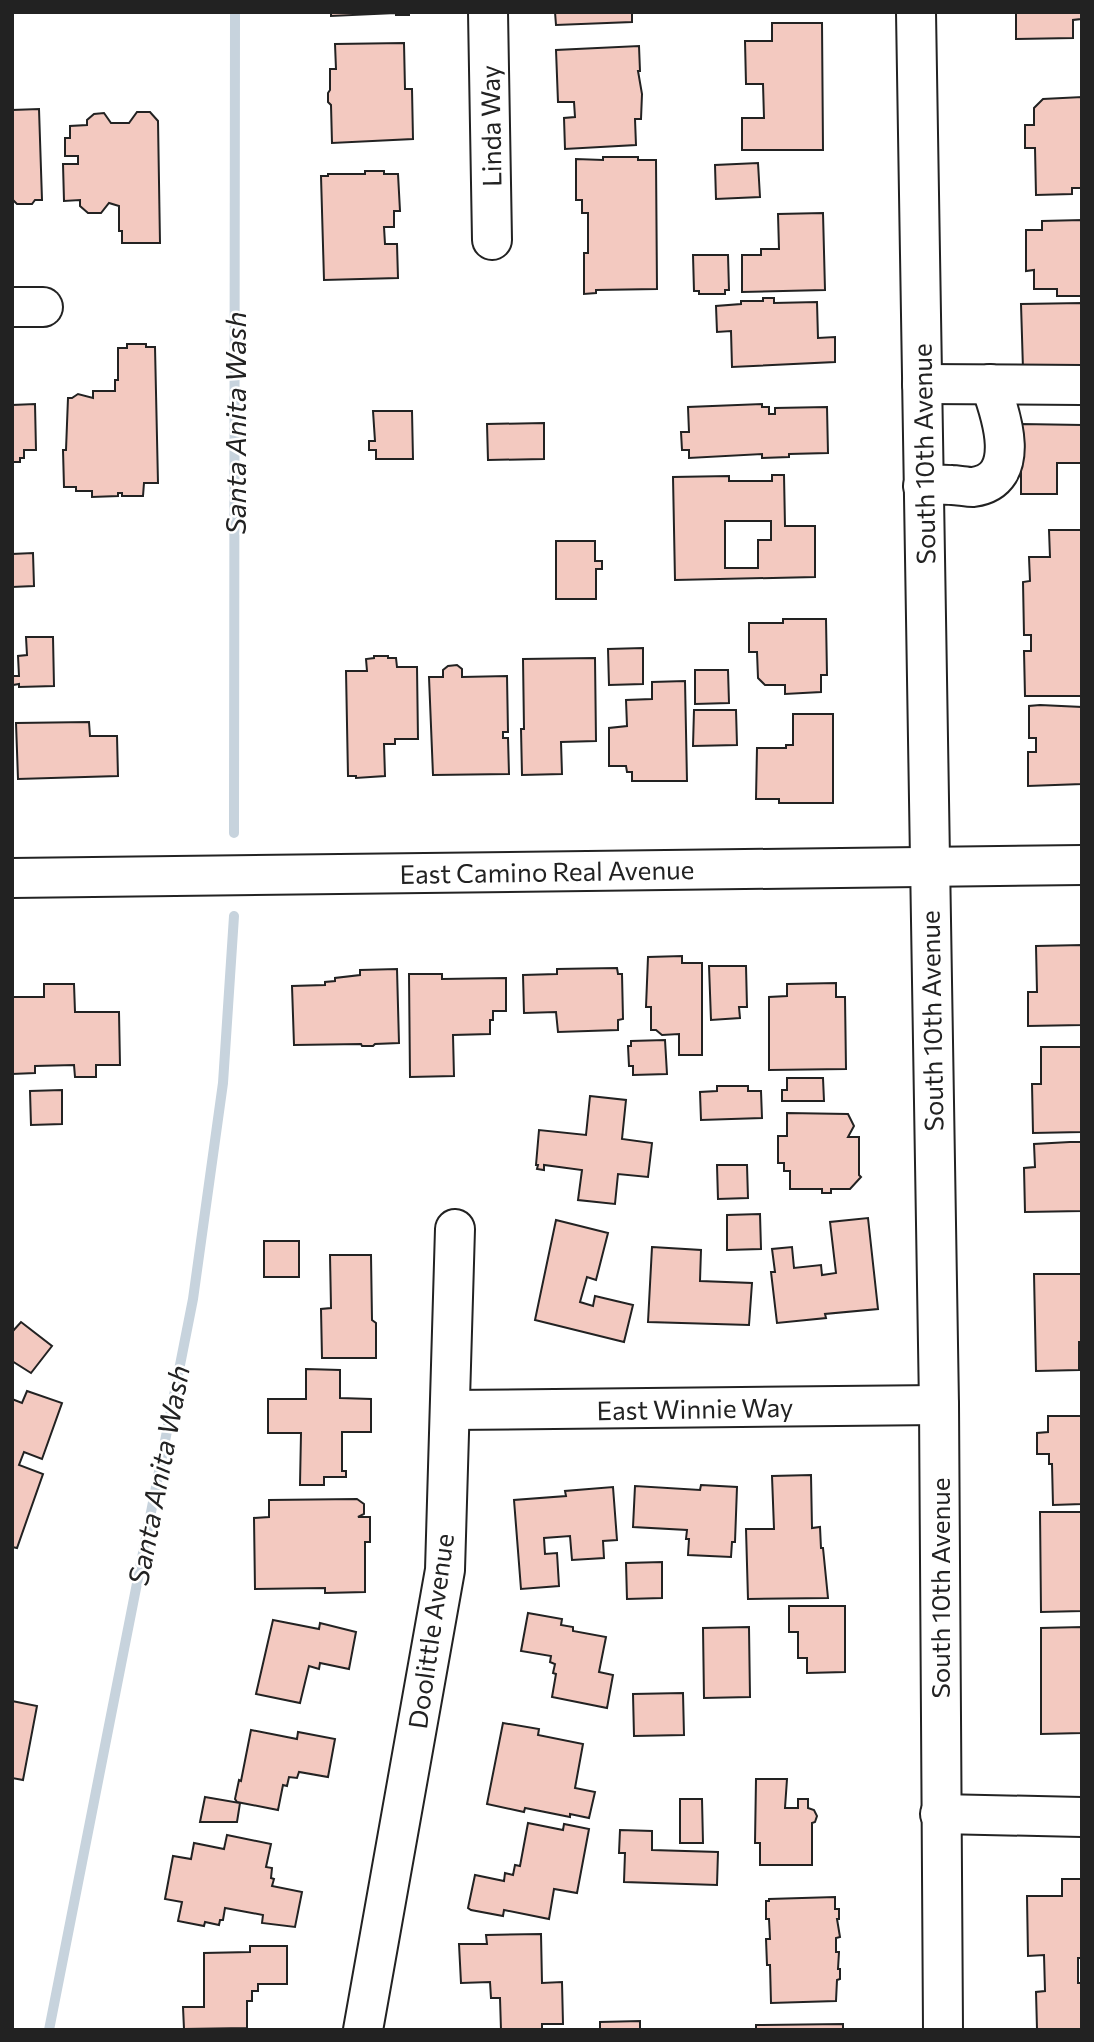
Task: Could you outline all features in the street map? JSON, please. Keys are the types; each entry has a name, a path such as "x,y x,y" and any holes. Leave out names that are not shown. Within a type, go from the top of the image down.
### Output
{"street":[{"name":"Linda Way","path":"488,12 492,240"},
{"name":"South 10th Avenue","path":"916,12 939,1405 943,2030"},
{"path":"922,384 1082,385"},
{"path":"923,486 953,484 973,487 991,481 1002,467 1006,449 1003,420 990,384"},
{"name":"East Camino Real Avenue","path":"12,878 1082,865"},
{"name":"Doolittle Avenue","path":"363,2030 445,1570 455,1229"},
{"name":"East Winnie Way","path":"450,1410 939,1405"},
{"path":"940,1814 1082,1817"}],"building":[{"path":"331,12 409,12 409,15 396,13 331,16"},
{"path":"555,12 632,12 632,22 556,25"},
{"path":"1016,12 1081,12 1081,19 1073,20 1073,38 1016,39"},
{"path":"772,23 822,23 823,150 742,150 742,118 764,118 763,84 746,84 745,41 772,41"},
{"path":"404,43 405,89 412,89 413,139 332,143 328,93 330,69 336,69 335,44"},
{"path":"639,46 638,71 642,94 641,119 635,119 636,145 565,149 564,118 575,117 574,102 558,102 556,50"},
{"path":"1082,97 1082,188 1072,188 1072,194 1036,195 1035,148 1025,148 1025,125 1034,125 1034,108 1043,99"},
{"path":"39,109 42,200 35,200 32,204 17,204 12,199 12,110"},
{"path":"137,112 150,112 158,121 160,243 122,243 119,206 109,203 101,213 88,213 80,206 80,200 64,201 63,164 78,164 78,156 65,156 65,138 70,138 70,126 87,125 87,120 94,114 104,113 111,123 129,123"},
{"path":"603,157 656,160 657,289 596,290 596,293 584,294 588,213 582,213 582,200 576,200 576,159 603,160"},
{"path":"758,163 760,197 716,199 715,165"},
{"path":"365,171 398,174 400,211 394,211 394,227 384,227 385,244 397,244 398,278 324,280 321,176 365,174"},
{"path":"823,213 825,290 742,292 742,255 761,255 761,249 779,249 778,214"},
{"path":"1082,220 1082,296 1057,296 1057,289 1034,289 1034,270 1026,271 1026,230 1042,230 1042,221"},
{"path":"693,255 728,255 729,290 725,290 725,294 699,294 699,291 694,291"},
{"path":"763,298 774,298 774,303 817,302 818,338 835,337 835,362 732,367 731,331 717,332 716,306 741,304 741,301 763,301"},
{"path":"1082,303 1082,370 1023,369 1021,304"},
{"path":"127,344 155,347 158,483 144,483 143,496 122,496 122,493 118,493 118,496 92,497 92,491 76,491 76,487 64,487 63,450 66,450 68,398 78,394 93,398 93,391 115,391 115,380 118,380 118,348 127,348"},
{"path":"35,404 36,450 24,450 24,458 20,458 20,462 12,462 12,405"},
{"path":"762,404 762,407 769,407 769,414 775,414 775,408 827,407 828,453 762,458 762,454 689,458 689,450 682,450 681,432 689,432 688,407"},
{"path":"373,411 412,411 413,459 376,459 376,450 369,450 369,441 375,441"},
{"path":"544,423 544,459 488,460 487,424"},
{"path":"1021,424 1082,425 1082,463 1057,463 1057,494 1021,494"},
{"path":"772,475 784,475 785,526 815,526 815,577 675,580 673,477 729,476 729,481 772,481","holes":["725,521 771,521 771,540 758,540 758,568 725,568"]},
{"path":"1049,530 1082,530 1082,696 1025,696 1024,651 1031,651 1031,635 1024,635 1023,582 1030,581 1029,557 1050,557"},
{"path":"556,541 595,541 595,561 602,561 602,569 596,569 596,599 556,599"},
{"path":"33,553 34,586 12,587 12,554"},
{"path":"783,619 826,619 827,675 821,675 821,692 785,694 785,685 765,685 758,678 757,652 749,652 749,623 783,623"},
{"path":"26,637 53,637 54,686 13,685 13,676 19,676 18,656 27,655"},
{"path":"643,648 643,684 609,685 608,649"},
{"path":"374,656 396,658 397,667 417,667 418,739 395,739 395,744 384,744 385,776 356,778 348,776 346,671 367,671 366,659"},
{"path":"595,658 596,741 561,742 562,774 522,775 523,659"},
{"path":"457,665 462,669 462,677 507,676 508,732 503,732 503,738 508,738 509,774 433,775 429,677 443,677 443,670"},
{"path":"695,670 728,670 729,703 695,704"},
{"path":"685,681 687,781 632,781 632,772 627,772 626,766 609,766 609,728 627,726 626,700 652,699 652,682"},
{"path":"1029,706 1082,707 1082,784 1028,786 1028,752 1036,752 1036,738 1029,738"},
{"path":"694,710 736,710 737,745 693,746"},
{"path":"793,714 833,714 833,803 779,803 779,799 756,799 757,748 786,748 786,745 793,745"},
{"path":"89,722 90,736 117,736 118,776 18,779 16,723"},
{"path":"1082,945 1082,1025 1028,1026 1028,992 1037,992 1036,946"},
{"path":"682,956 682,963 702,963 702,1055 679,1055 679,1034 662,1035 651,1030 651,1007 646,1007 648,957"},
{"path":"709,966 746,966 747,1007 739,1007 740,1018 711,1020"},
{"path":"617,968 618,974 622,974 623,1019 618,1020 618,1030 558,1032 556,1012 524,1013 523,975 557,974 557,969"},
{"path":"397,969 399,1043 373,1046 294,1045 292,986 325,985 325,982 335,981 335,978 360,975 360,970"},
{"path":"409,974 442,974 442,979 506,978 506,1011 493,1011 490,1034 453,1035 454,1076 410,1077"},
{"path":"836,983 836,997 845,997 846,1069 769,1070 769,997 787,996 787,984"},
{"path":"44,984 74,984 75,1012 119,1012 120,1065 96,1065 96,1077 75,1077 74,1065 35,1066 35,1073 12,1074 12,997 44,997"},
{"path":"665,1040 667,1074 633,1075 633,1066 629,1066 628,1046 631,1046 631,1041"},
{"path":"1041,1047 1082,1047 1082,1132 1033,1133 1032,1084 1041,1084"},
{"path":"787,1078 823,1078 824,1101 782,1101 782,1090 787,1090"},
{"path":"717,1086 748,1086 748,1091 761,1091 762,1118 701,1120 700,1092 717,1091"},
{"path":"62,1090 62,1124 31,1125 30,1091"},
{"path":"590,1096 626,1100 622,1139 652,1143 648,1177 618,1174 615,1204 578,1200 582,1170 544,1165 544,1170 537,1169 536,1165 539,1130 586,1135"},
{"path":"787,1113 848,1114 854,1126 848,1137 859,1137 861,1177 850,1189 831,1189 831,1193 822,1193 822,1189 790,1189 790,1171 784,1171 784,1163 778,1163 778,1136 787,1136"},
{"path":"1082,1142 1082,1211 1025,1212 1024,1168 1035,1167 1034,1144"},
{"path":"717,1165 747,1165 748,1198 718,1199"},
{"path":"760,1214 761,1249 727,1250 727,1215"},
{"path":"868,1218 878,1309 825,1314 826,1318 777,1323 771,1272 775,1272 772,1249 792,1247 794,1268 821,1265 822,1275 836,1273 830,1222"},
{"path":"556,1220 608,1233 596,1280 587,1277 580,1302 593,1306 595,1296 633,1305 624,1342 535,1320"},
{"path":"264,1241 299,1241 299,1277 264,1277"},
{"path":"652,1247 701,1250 700,1281 752,1283 749,1325 648,1322"},
{"path":"330,1255 371,1255 372,1320 376,1323 376,1358 322,1358 321,1309 331,1308"},
{"path":"1034,1274 1082,1274 1082,1342 1079,1342 1079,1370 1036,1371"},
{"path":"21,1322 52,1346 31,1373 12,1361 12,1332"},
{"path":"306,1369 340,1370 340,1398 371,1399 371,1432 342,1432 342,1471 346,1471 346,1477 324,1477 324,1485 300,1485 301,1433 268,1433 268,1399 306,1399"},
{"path":"27,1391 62,1403 42,1459 24,1452 19,1465 43,1474 17,1548 12,1547 12,1399 22,1403"},
{"path":"1048,1416 1082,1416 1082,1504 1053,1505 1052,1464 1049,1464 1049,1454 1037,1454 1037,1433 1048,1432"},
{"path":"811,1475 812,1528 820,1527 828,1598 748,1599 746,1529 774,1529 772,1476"},
{"path":"701,1485 737,1487 735,1542 732,1542 731,1557 688,1555 687,1530 633,1527 635,1486 700,1490"},
{"path":"613,1487 617,1540 603,1541 604,1558 572,1560 570,1536 544,1538 545,1554 557,1553 559,1586 521,1589 514,1500 566,1496 565,1491"},
{"path":"357,1499 364,1504 364,1514 358,1517 370,1517 370,1542 365,1542 365,1592 325,1593 325,1588 255,1589 254,1518 269,1517 269,1500"},
{"path":"1040,1512 1082,1512 1082,1611 1041,1612"},
{"path":"662,1562 662,1598 627,1599 626,1563"},
{"path":"789,1606 845,1606 845,1672 807,1673 807,1658 798,1658 798,1632 789,1632"},
{"path":"528,1613 562,1619 561,1625 573,1627 573,1631 606,1637 599,1672 613,1675 607,1708 552,1697 556,1674 553,1673 555,1664 550,1662 551,1656 521,1651"},
{"path":"273,1620 319,1629 320,1623 356,1632 349,1669 320,1663 319,1669 309,1666 300,1703 256,1694"},
{"path":"749,1627 750,1697 704,1698 703,1628"},
{"path":"1082,1627 1082,1733 1041,1734 1041,1628"},
{"path":"683,1693 684,1735 634,1736 633,1694"},
{"path":"12,1701 37,1706 23,1780 12,1778"},
{"path":"503,1723 539,1729 538,1735 583,1744 575,1788 595,1792 589,1818 525,1808 524,1812 487,1804"},
{"path":"251,1730 297,1739 298,1732 335,1739 328,1777 299,1772 297,1778 289,1777 287,1786 283,1785 278,1810 237,1802 235,1799"},
{"path":"756,1779 787,1779 785,1808 798,1808 798,1799 808,1799 808,1808 814,1810 817,1816 812,1823 812,1865 760,1865 760,1843 755,1843"},
{"path":"205,1797 240,1803 237,1822 200,1822"},
{"path":"680,1799 702,1799 703,1843 680,1843"},
{"path":"528,1823 563,1830 564,1824 589,1829 577,1893 554,1889 549,1919 504,1910 503,1916 468,1908 475,1875 504,1881 505,1873 513,1875 515,1865 520,1866"},
{"path":"620,1830 652,1831 652,1850 718,1852 717,1885 624,1882 625,1853 619,1853"},
{"path":"227,1835 271,1844 266,1867 272,1868 272,1886 302,1892 295,1927 262,1923 263,1915 225,1908 223,1920 220,1920 219,1925 205,1922 204,1926 178,1921 182,1902 165,1899 173,1856 191,1859 194,1843 224,1849"},
{"path":"1062,1879 1082,1879 1082,1958 1078,1958 1078,1983 1082,1983 1082,2029 1037,2029 1036,1992 1045,1991 1044,1955 1028,1956 1027,1896 1062,1896"},
{"path":"835,1897 835,1909 839,1909 837,1919 840,1937 836,1938 840,1979 837,1980 836,2001 771,2003 766,1939 770,1939 766,1901"},
{"path":"541,1934 542,1983 562,1982 563,2024 542,2024 542,2029 501,2030 500,1998 491,1998 490,1982 461,1983 459,1944 487,1944 486,1935"},
{"path":"250,1946 287,1946 287,1984 258,1984 258,1991 252,1991 252,2001 247,2001 247,2028 184,2029 183,2007 204,2007 204,1953 250,1952"},
{"path":"640,2021 640,2030 600,2030 600,2022"},
{"path":"843,2024 843,2030 756,2030 756,2025"}],"waterway":[{"name":"Santa Anita Wash","path":"234,833 235,12"},
{"name":"Santa Anita Wash","path":"49,2030 193,1299 223,1083 234,916"}]}
